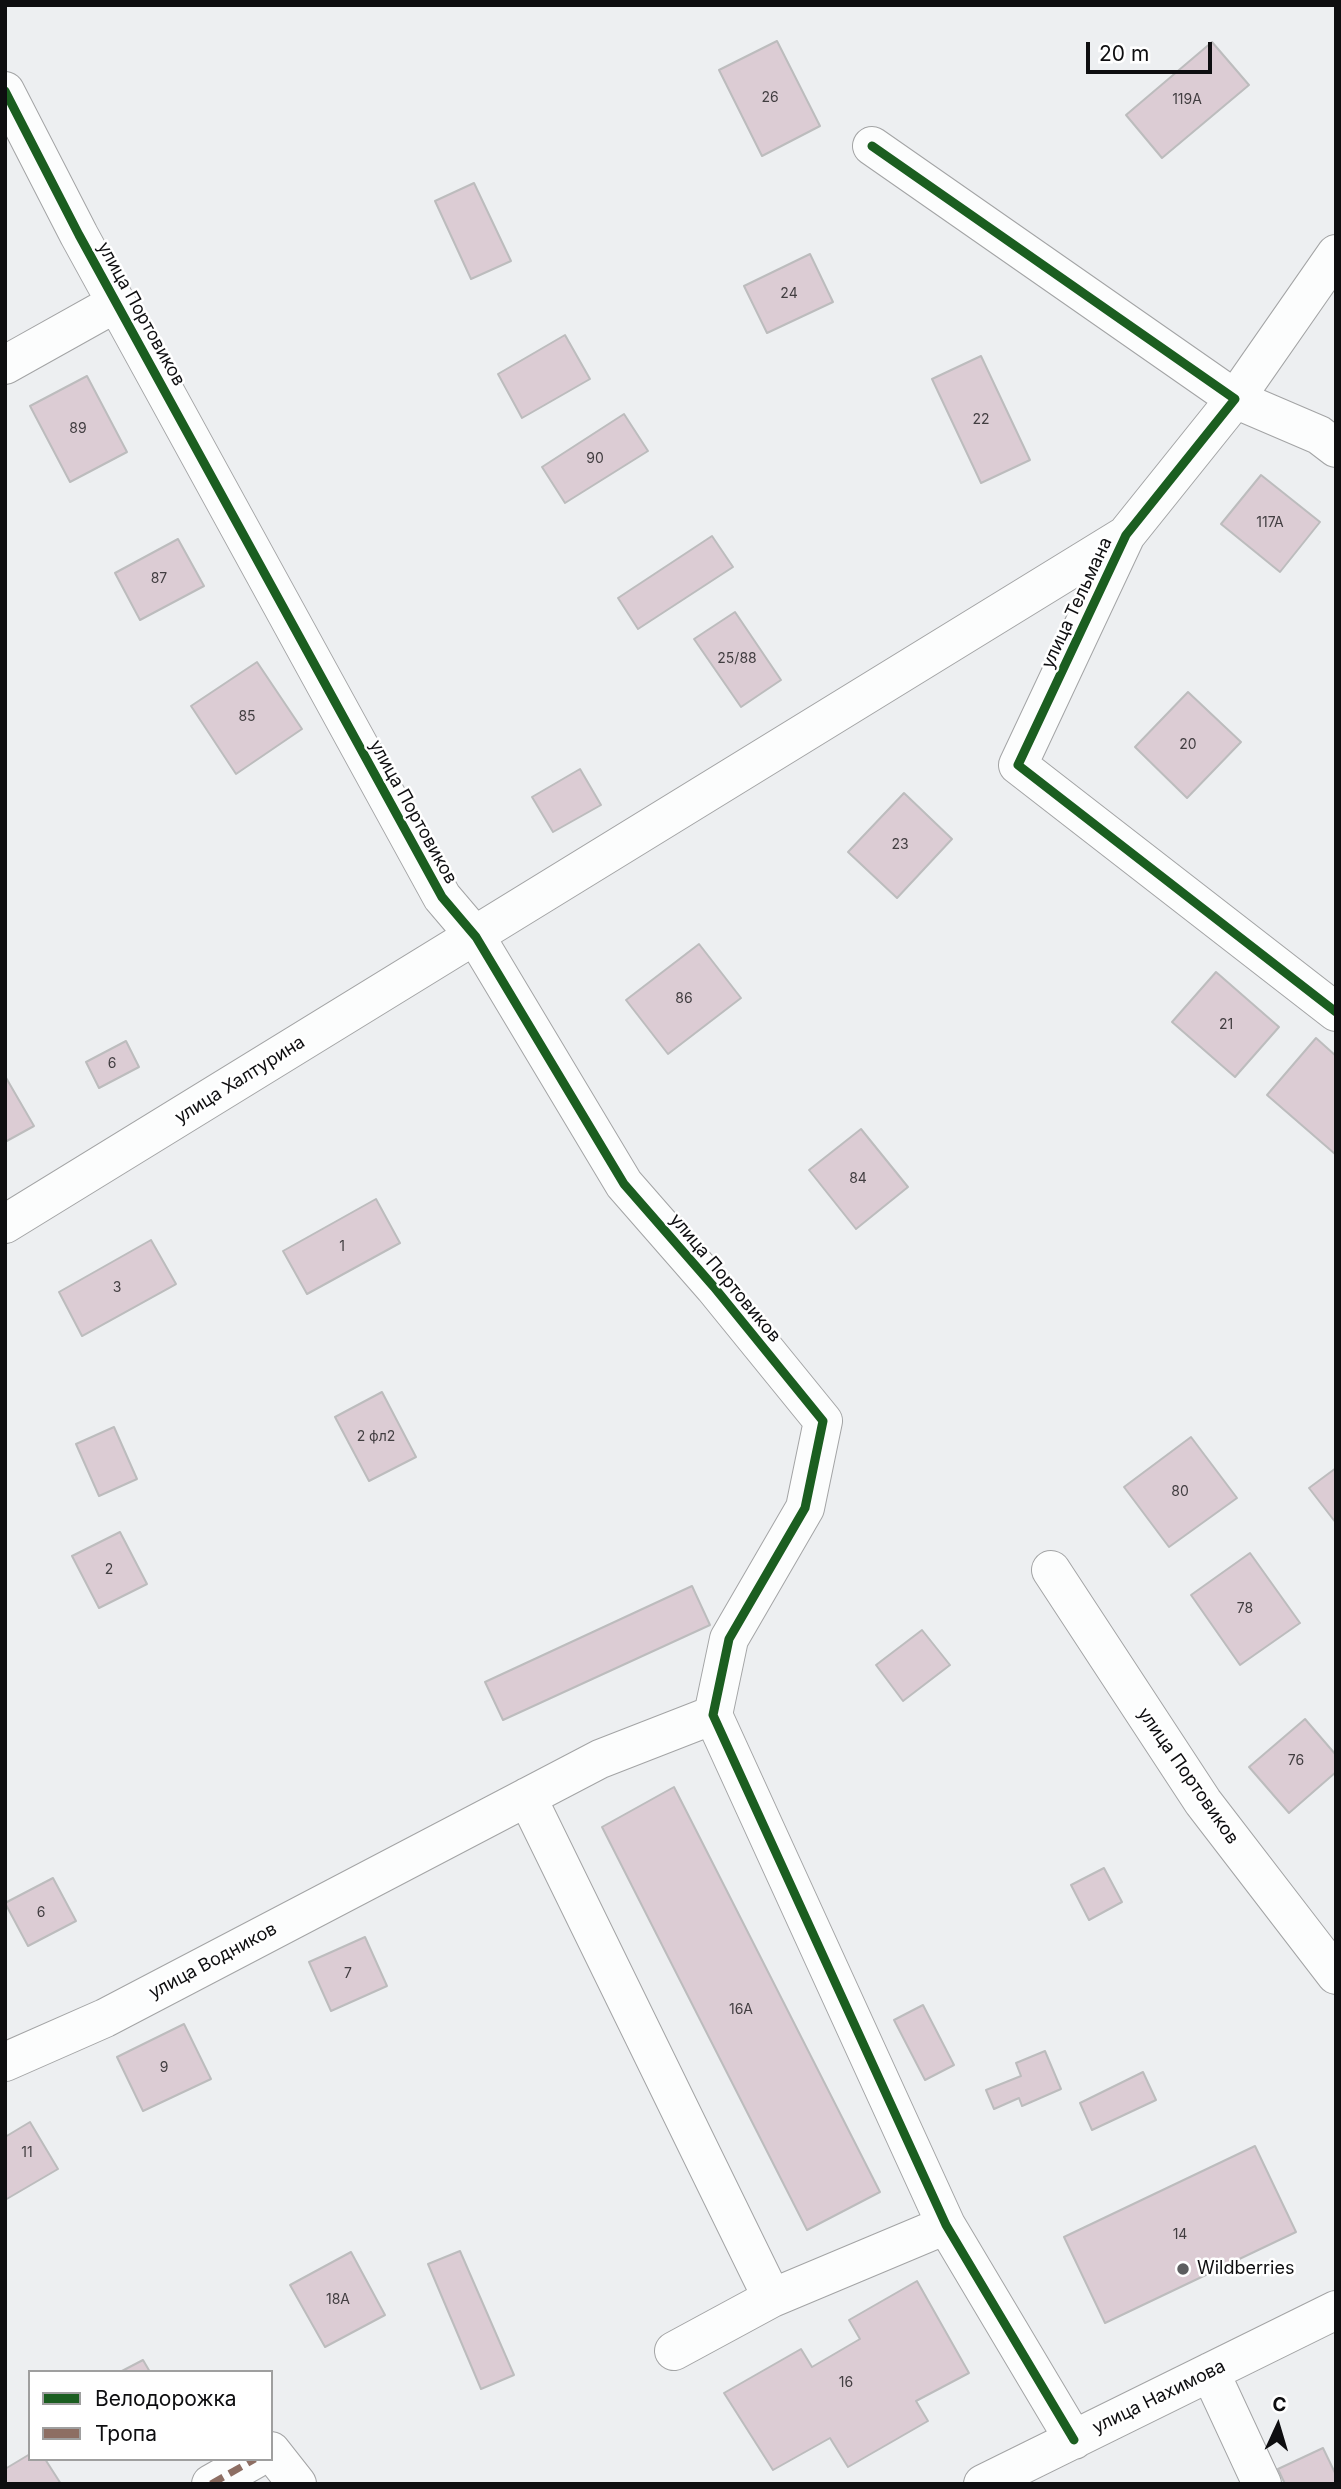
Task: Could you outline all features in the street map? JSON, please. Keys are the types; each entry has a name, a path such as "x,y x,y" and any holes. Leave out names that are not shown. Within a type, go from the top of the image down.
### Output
{"street":[{"name":"улица Портовиков","path":"5,91 116,303 442,897 475,937 624,1184 714,1287 823,1421 805,1508 729,1639 713,1715"},
{"path":"872,146 1236,399 1319,435 1336,449"},
{"name":"улица Тельмана","path":"1336,254 1236,399 1126,535 1018,765 1336,1012"},
{"path":"5,365 116,303"},
{"name":"улица Халтурина","path":"5,1224 1126,535"},
{"name":"улица Портовиков","path":"1051,1570 1203,1802 1336,1975"},
{"path":"713,1715 946,2225 1074,2440"},
{"name":"улица Водников","path":"5,2062 105,2018 600,1759 713,1715"},
{"path":"527,1797 772,2298"},
{"path":"674,2351 772,2298 946,2225"},
{"name":"улица Нахимова","path":"983,2484 1336,2310"},
{"path":"1210,2372 1262,2484"},
{"path":"273,2454 297,2484"},
{"path":"211,2484 251,2461"}],"building":[{"path":"777,41 820,126 762,156 719,70"},
{"path":"1212,42 1249,85 1162,158 1126,115"},
{"path":"474,183 511,261 471,279 435,201"},
{"path":"810,254 833,302 767,333 744,286"},
{"path":"565,335 590,379 522,418 498,374"},
{"path":"981,356 1030,460 981,483 932,379"},
{"path":"87,376 127,452 70,482 30,406"},
{"path":"624,414 648,451 565,503 542,467"},
{"path":"1261,475 1320,522 1280,572 1221,524"},
{"path":"712,536 733,567 638,629 618,598"},
{"path":"178,539 204,586 140,620 115,573"},
{"path":"735,612 781,680 741,707 694,639"},
{"path":"257,662 302,729 236,774 191,706"},
{"path":"1188,692 1241,742 1187,798 1135,747"},
{"path":"580,769 601,805 553,832 532,797"},
{"path":"904,793 952,839 897,898 848,852"},
{"path":"699,944 741,998 668,1054 626,1000"},
{"path":"1216,972 1279,1027 1235,1077 1172,1022"},
{"path":"1316,1038 1336,1056 1335,1154 1267,1095"},
{"path":"126,1041 139,1067 99,1088 86,1062"},
{"path":"5,1076 34,1126 5,1142"},
{"path":"861,1129 908,1187 856,1229 809,1170"},
{"path":"376,1199 400,1243 307,1294 283,1251"},
{"path":"151,1240 176,1284 82,1336 59,1292"},
{"path":"382,1392 416,1457 369,1481 335,1417"},
{"path":"114,1427 137,1479 99,1496 76,1444"},
{"path":"1191,1437 1237,1498 1169,1547 1124,1487"},
{"path":"1336,1468 1336,1523 1309,1488"},
{"path":"120,1532 147,1584 99,1608 72,1556"},
{"path":"1250,1553 1300,1623 1240,1665 1191,1595"},
{"path":"692,1586 710,1625 503,1720 485,1682"},
{"path":"922,1630 950,1665 903,1701 876,1665"},
{"path":"1305,1719 1336,1755 1336,1772 1289,1813 1249,1767"},
{"path":"674,1787 880,2192 807,2230 602,1827"},
{"path":"1104,1868 1122,1902 1089,1920 1071,1885"},
{"path":"53,1878 76,1921 28,1946 5,1903"},
{"path":"365,1937 387,1986 331,2011 309,1962"},
{"path":"923,2005 954,2065 925,2080 894,2020"},
{"path":"184,2024 211,2079 143,2111 117,2057"},
{"path":"1045,2051 1061,2089 1022,2106 1019,2098 994,2109 986,2090 1021,2076 1016,2063"},
{"path":"1143,2072 1156,2100 1092,2130 1080,2103"},
{"path":"30,2122 58,2169 5,2200 5,2137"},
{"path":"1255,2146 1296,2232 1105,2323 1064,2237"},
{"path":"460,2251 514,2375 481,2389 428,2264"},
{"path":"351,2252 385,2315 325,2347 290,2285"},
{"path":"917,2281 969,2373 916,2401 928,2421 848,2467 830,2438 773,2470 724,2393 801,2349 812,2367 860,2339 849,2320"},
{"path":"143,2360 149,2370 124,2370"},
{"path":"1323,2448 1336,2475 1336,2484 1285,2484 1278,2469"},
{"path":"28,2455 28,2461 46,2461 61,2484 5,2484 5,2469"}],"marked path":[{"path":"211,2484 251,2461"}],"cycle path":[{"path":"5,91 79,235 442,897 476,937 624,1184 714,1287 823,1421 805,1508 729,1639 713,1715 946,2225 1074,2440"},
{"path":"872,146 1235,399 1126,535 1018,765 1336,1012"}],"place":[{"name":"Wildberries","path":"1183,2269"}]}
